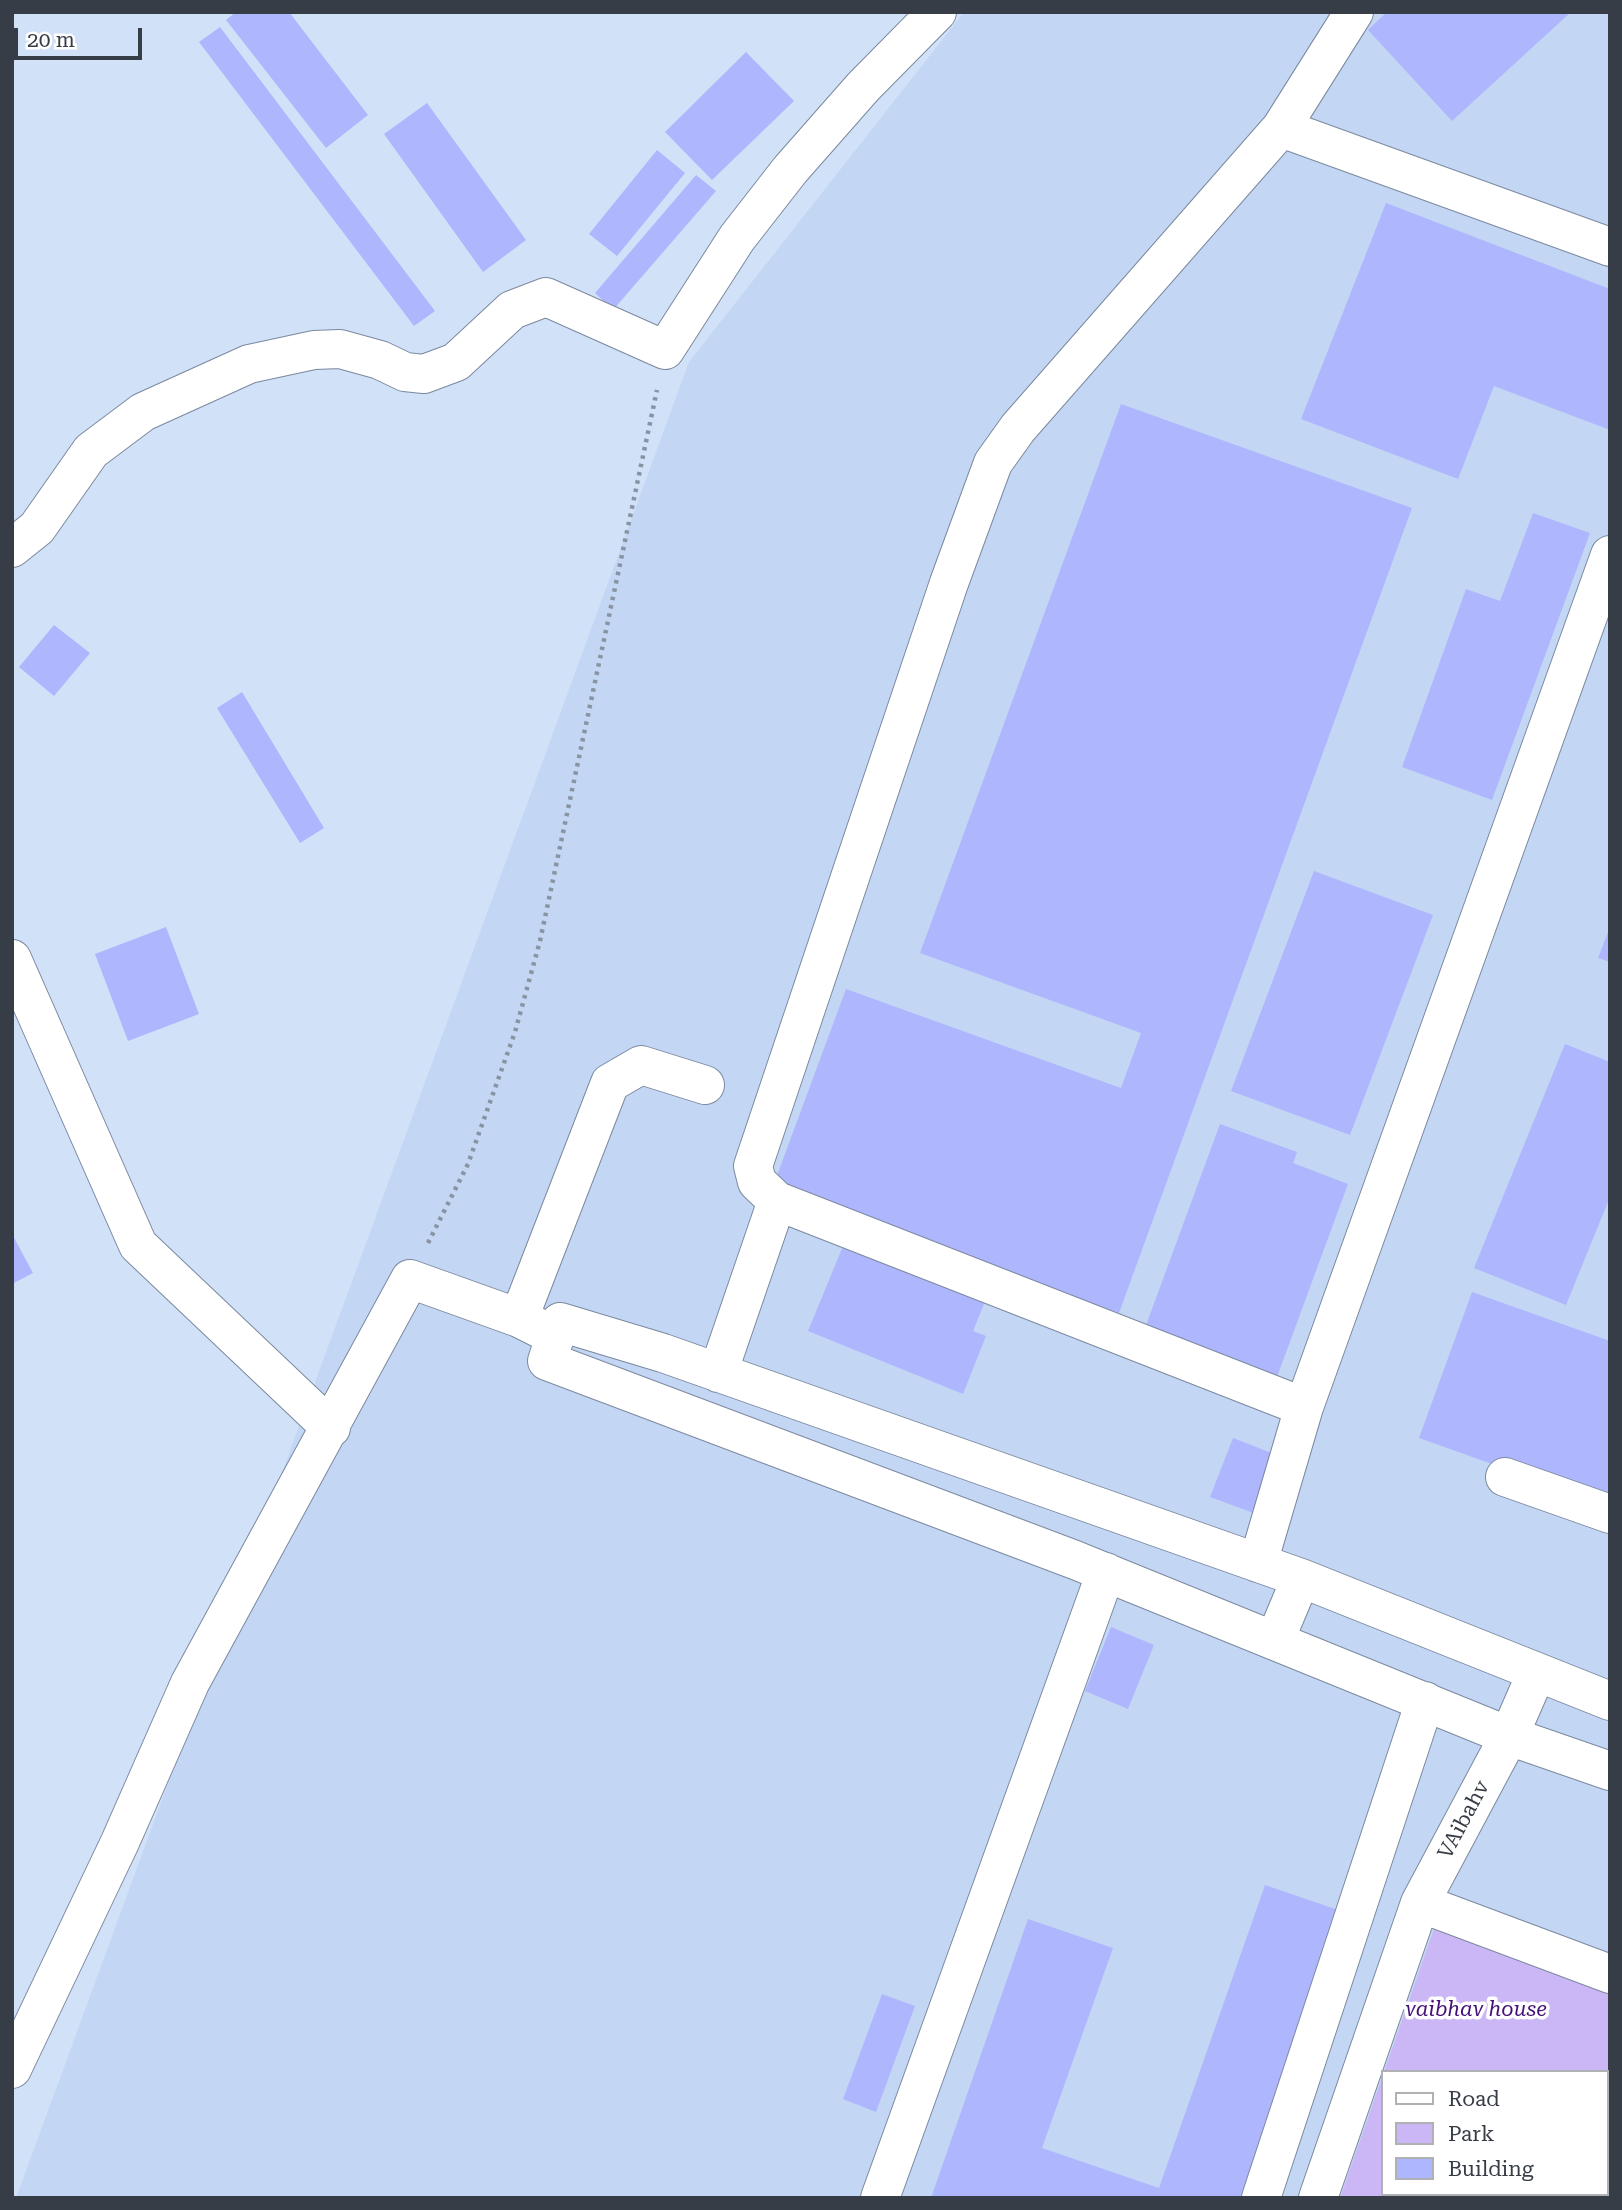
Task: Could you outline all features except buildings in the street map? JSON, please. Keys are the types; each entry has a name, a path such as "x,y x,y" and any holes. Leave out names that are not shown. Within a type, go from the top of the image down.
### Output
{"street":[{"path":"12,548 37,528 91,451 143,412 249,364 314,350 341,349 380,359 405,372 424,374 456,362 512,310 546,297 665,349 737,238 790,170 863,87 937,12"},
{"path":"1304,1407 777,1201 757,1182 753,1166 940,609 993,463 1018,428 1282,128 1354,12"},
{"path":"1282,128 1610,247"},
{"path":"1258,1563 1304,1407 1610,555"},
{"path":"12,959 138,1245 331,1428"},
{"path":"519,1318 610,1083 641,1065 705,1085"},
{"path":"718,1373 777,1201"},
{"path":"12,2069 120,1842 190,1683 410,1279 519,1318 555,1336"},
{"path":"1610,1701 1536,1674 1301,1578 718,1373 559,1322 547,1361 1106,1572 1509,1736 1610,1771"},
{"path":"1505,1477 1610,1514"},
{"path":"880,2198 1106,1572"},
{"path":"1275,1640 1301,1578"},
{"name":"VAibahv","path":"1318,2198 1420,1903 1509,1736 1536,1674"},
{"path":"1261,2198 1425,1701"},
{"path":"1420,1903 1610,1974"}],"path":[{"path":"410,1279 468,1164 515,1032 537,954 665,349"}],"shaded area":[{"path":"964,12 1610,12 1610,2198 16,2198 689,362"}],"green space":[{"name":"vaibhav house","path":"1434,1929 1610,1990 1610,2198 1340,2198 1380,2084 1380,2196 1608,2196 1608,2070 1385,2070"}]}
